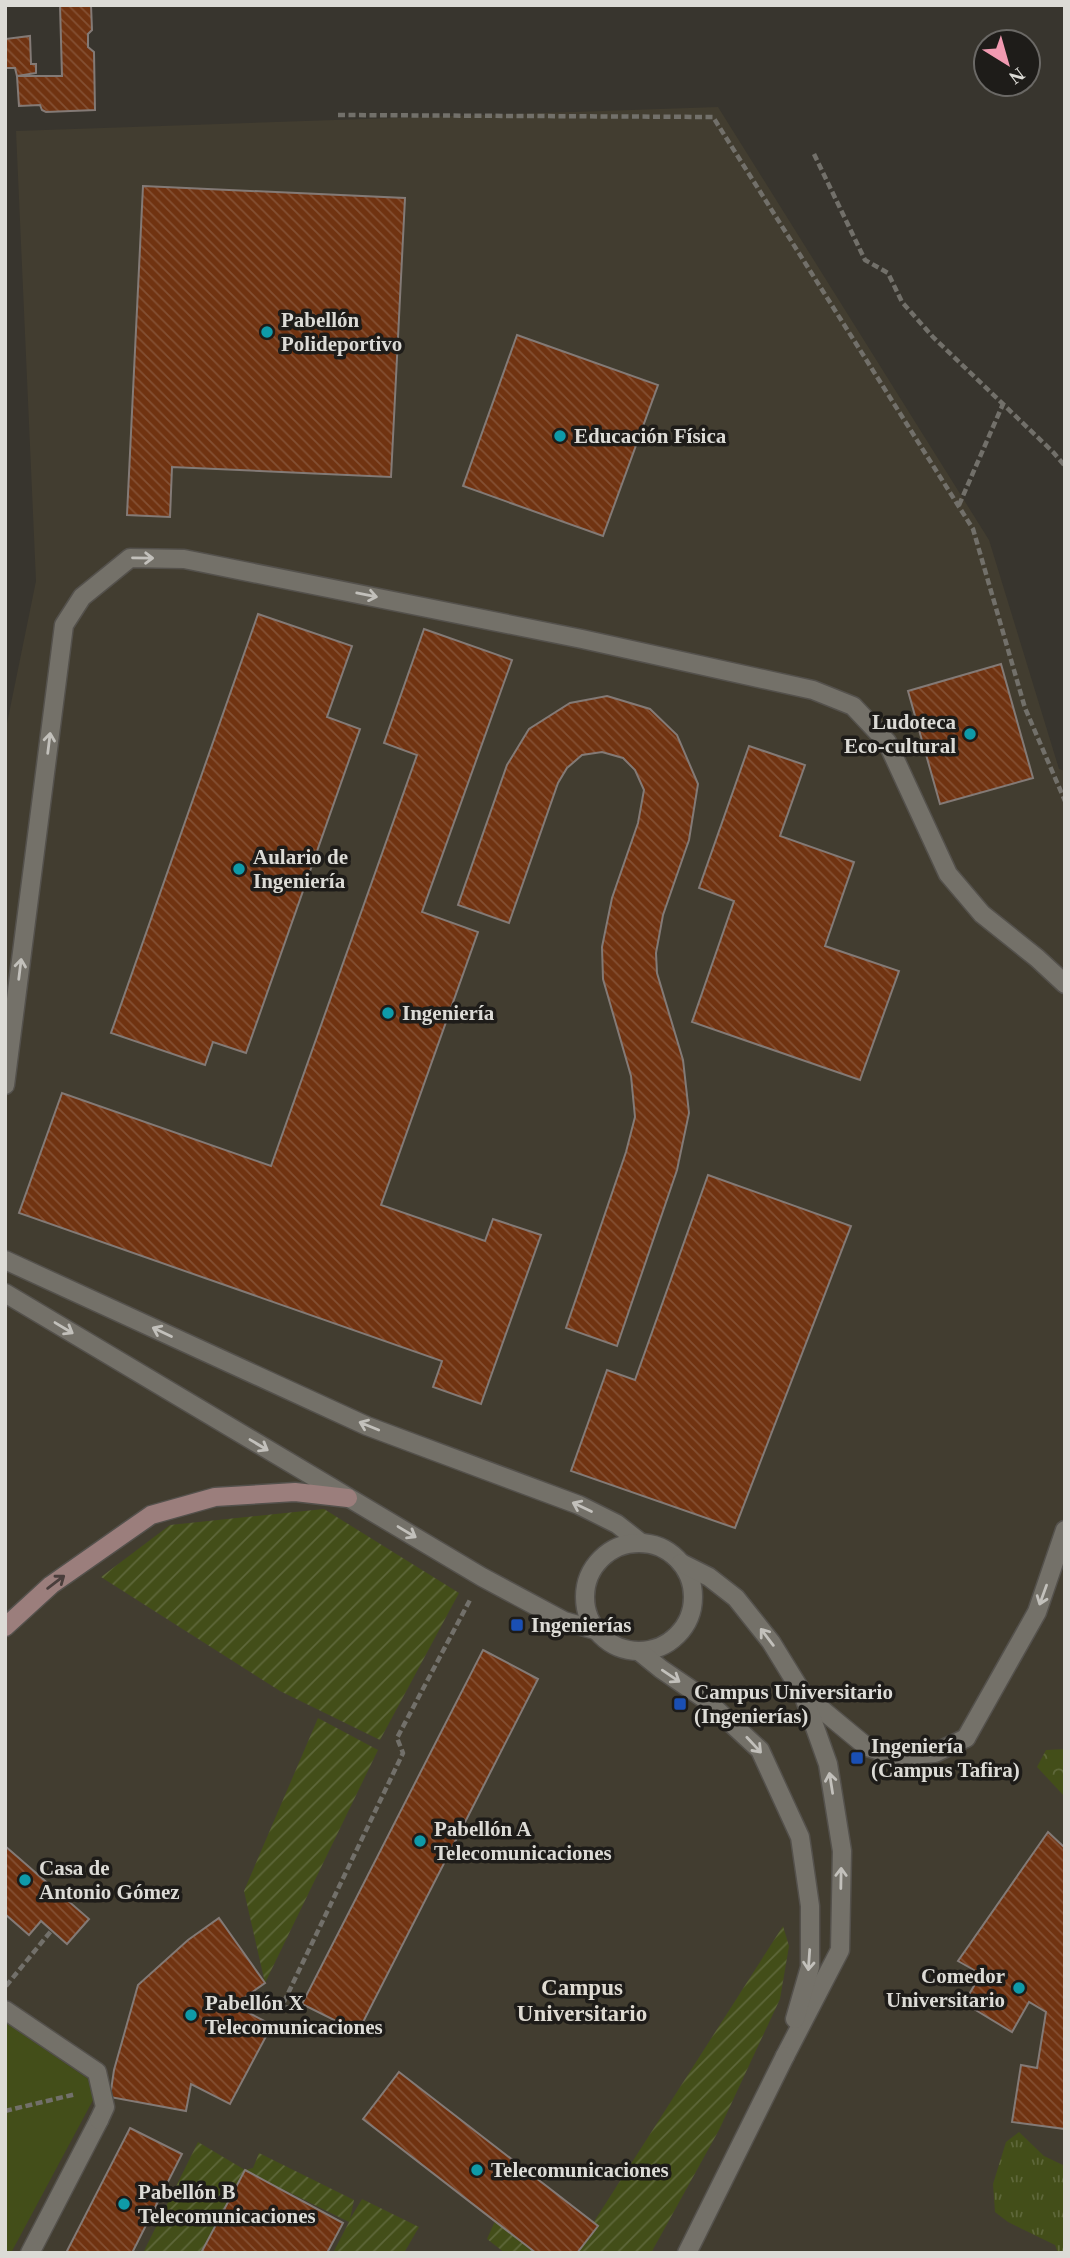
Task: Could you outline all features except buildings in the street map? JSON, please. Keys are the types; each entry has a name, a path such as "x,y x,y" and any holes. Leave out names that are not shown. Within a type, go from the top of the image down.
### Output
{"main road":[{"path":"5,1627 51,1585 151,1515 215,1497 295,1492 348,1498"}],"street":[{"path":"5,1085 64,625 82,597 130,558 184,559 582,639 813,690 853,706 887,742 948,874 982,915 1065,984"},
{"path":"5,1260 367,1426 579,1505 617,1524 640,1542"},
{"path":"5,1293 482,1577 564,1621 595,1630"},
{"path":"803,1694 867,1747 896,1756 934,1753 966,1738 1037,1612 1065,1530"},
{"path":"640,1652 657,1648 672,1640 684,1628 691,1612 693,1595 690,1578 681,1563 670,1552 656,1545 640,1542 623,1545 607,1553 595,1565 587,1580 584,1597 586,1614 595,1630 612,1645 640,1652 661,1670 705,1699 760,1750 800,1837 810,1906 810,1967 785,2056"},
{"path":"681,1563 709,1577 736,1598 771,1642 803,1694 828,1764 842,1851 840,1950 687,2253"},
{"path":"5,2010 96,2072 105,2107 30,2253"}],"path":[{"path":"338,115 713,117 973,529 1025,708 1065,801"},
{"path":"814,154 865,260 888,273 902,302 933,337 1065,466"},
{"path":"958,506 1003,404"},
{"path":"288,2008 282,2007 403,1753 397,1738 482,1577"},
{"path":"5,1987 51,1931"},
{"path":"5,2111 79,2093"}],"shaded area":[{"path":"718,107 989,540 1059,769 1065,771 1065,2244 1060,2253 5,2253 5,733 36,581 16,131"}],"green space":[{"path":"324,1509 459,1593 380,1740 280,1691 101,1577 170,1525"},
{"path":"318,1718 378,1750 265,1983 244,1891"},
{"path":"1065,1749 1065,1797 1037,1767 1046,1750"},
{"path":"783,1926 789,1946 780,1999 719,2130 651,2253 574,2253"},
{"path":"5,2022 100,2087 11,2253 5,2253"},
{"path":"1019,2132 1044,2156 1065,2166 1065,2253 1058,2253 1055,2245 1008,2222 995,2212 993,2184 1006,2142"},
{"path":"198,2142 245,2170 253,2168 259,2153 354,2200 350,2219 362,2199 419,2227 404,2253 333,2253 349,2222 246,2171 201,2253 143,2253"},
{"path":"495,2221 536,2253 505,2253 487,2239"}],"place":[{"name":"Pabellón Polideportivo","path":"267,332"},
{"name":"Educación Física","path":"560,436"},
{"name":"Ludoteca Eco-cultural","path":"970,734"},
{"name":"Aulario de Ingeniería","path":"239,869"},
{"name":"Ingeniería","path":"388,1013"},
{"name":"Ingenierías","path":"517,1625"},
{"name":"Campus Universitario (Ingenierías)","path":"680,1704"},
{"name":"Ingeniería (Campus Tafira)","path":"857,1758"},
{"name":"Pabellón A Telecomunicaciones","path":"420,1841"},
{"name":"Casa de Antonio Gómez","path":"25,1880"},
{"name":"Comedor Universitario","path":"1019,1988"},
{"name":"Pabellón X Telecomunicaciones","path":"191,2015"},
{"name":"Telecomunicaciones","path":"477,2170"},
{"name":"Pabellón B Telecomunicaciones","path":"124,2204"}],"district":[{"name":"Campus Universitario","path":"582,2000"}]}
